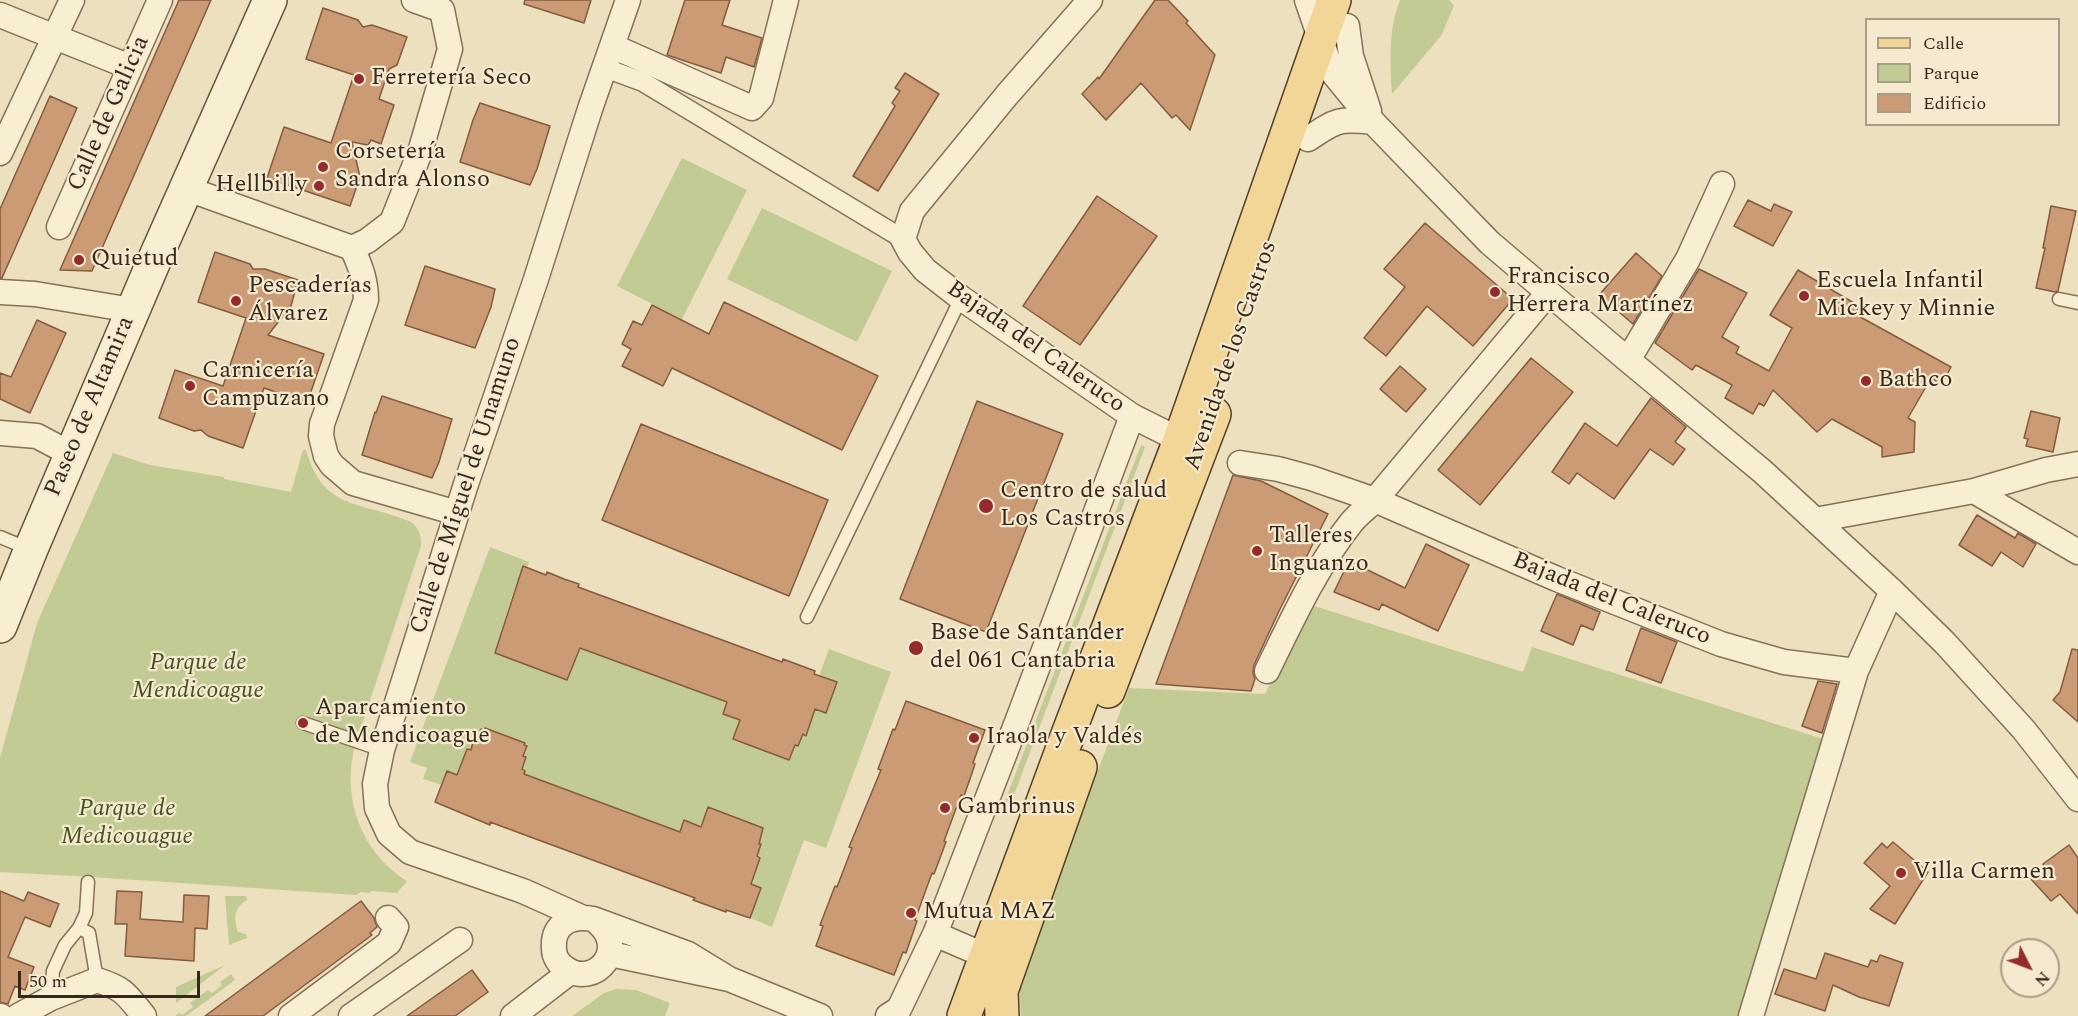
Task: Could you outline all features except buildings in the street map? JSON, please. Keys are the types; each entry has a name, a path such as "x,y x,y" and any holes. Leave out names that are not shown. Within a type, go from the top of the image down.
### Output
{"main road":[{"name":"Paseo de Altamira","path":"0,626 132,310 270,0"},
{"name":"Avenida de los Castros","path":"1002,1016 1001,991 1087,746 1202,448 1332,72 1340,16"},
{"name":"Avenida de los Castros","path":"964,1016 1092,670 1340,16"}],"street":[{"path":"0,153 72,0"},
{"name":"Calle de Galicia","path":"59,227 160,0"},
{"path":"185,188 352,248 367,241 392,222 420,152 450,49 449,5 414,0"},
{"name":"Calle de Miguel de Unamuno","path":"628,0 590,109 382,750 375,784 377,808 390,834 410,852 523,891 587,918 688,954 729,979 820,1016"},
{"path":"609,57 752,108 762,98 786,0"},
{"path":"903,239 912,211 1007,95 1090,0"},
{"path":"1307,0 1340,16 1373,122"},
{"path":"0,15 130,67"},
{"name":"Bajada del Caleruco","path":"609,57 643,82 903,239 910,252 925,270 961,298 1132,416 1180,440"},
{"path":"1332,72 1373,122 1490,243 1762,471 1892,591 1945,643 2024,730 2078,799"},
{"path":"1308,139 1327,126 1342,120 1373,122"},
{"path":"1628,360 1688,259 1722,184"},
{"path":"352,248 362,270 366,286 366,300 322,424 321,436 326,456 353,483 458,513"},
{"path":"0,292 35,294 132,310"},
{"path":"1267,671 1297,610 1335,544 1353,521 1375,500 1548,293"},
{"path":"888,1016 899,1009 935,934 1132,416"},
{"path":"0,433 37,436 71,454"},
{"name":"Bajada del Caleruco","path":"1240,463 1278,469 1311,478 1375,500 1557,579 1721,644 1784,662 1856,671"},
{"path":"1815,520 1974,491 2046,470 2078,464"},
{"path":"1974,491 2078,552"},
{"path":"1751,1016 1856,671 1892,591"},
{"path":"523,891 553,940 554,953 560,964 570,972 583,974 595,971 610,954 610,938 604,926 587,918 568,920 558,929 553,940"},
{"path":"291,1016 389,944 396,927 388,918"},
{"path":"935,934 986,956"},
{"path":"351,1016 460,940"},
{"name":"Calle de Miguel de Unamuno","path":"610,954 729,979"},
{"path":"513,1016 570,972"},
{"path":"18,1016 51,998 97,980 123,991 144,1016"}],"lane":[{"path":"807,617 961,298"},
{"path":"2059,299 2078,303"},
{"path":"0,537 31,549"},
{"path":"303,723 382,750"},
{"path":"51,998 53,971 65,945 79,928 86,913 88,882"},
{"path":"79,928 89,933 97,980"}],"green space":[{"path":"1400,0 1449,0 1454,6 1441,36 1392,94 1390,58 1393,23"},
{"path":"682,158 747,190 682,319 617,286"},
{"path":"762,208 892,271 857,342 727,279"},
{"path":"1141,445 1145,447 1011,803 1005,801"},
{"name":"Parque de Mendicoague","path":"303,450 306,450 313,470 334,494 347,501 411,522 420,535 421,546 355,746 351,765 353,804 358,822 377,855 407,881 397,893 371,891 356,895 0,872 0,758 37,623 113,453 150,465 224,477 224,479 291,492"},
{"path":"490,547 529,562 527,568 523,567 512,596 495,653 530,666 588,625 596,654 727,702 740,720 733,740 750,746 776,748 774,755 788,760 795,745 798,746 802,734 806,735 815,709 826,713 837,683 819,676 829,649 891,672 826,848 804,840 772,927 750,918 761,888 751,884 760,858 757,856 763,828 749,823 746,829 708,807 701,827 684,821 680,832 548,783 515,797 525,771 521,769 527,746 485,729 481,730 477,739 474,739 470,750 466,749 457,775 442,785 423,779 427,768 410,762"},
{"path":"1311,605 1523,672 1532,647 1823,739 1738,1016 1021,1016 1019,980 1129,688 1265,694"},
{"path":"225,896 246,896 247,900 239,906 235,918 238,932 246,934 247,938 229,945"},
{"path":"225,965 176,1003 176,987"},
{"path":"231,974 235,980 186,1016 175,1016 179,1013 182,1015 193,1007 190,1003 208,990 212,993 222,985 220,982"},
{"path":"616,989 636,990 670,1003 665,1016 572,1016 604,993"}],"place":[{"name":"Ferretería Seco","path":"359,79"},
{"name":"Corsetería Sandra Alonso","path":"323,167"},
{"name":"Hellbilly","path":"319,186"},
{"name":"Quietud","path":"79,260"},
{"name":"Francisco Herrera Martínez","path":"1495,292"},
{"name":"Escuela Infantil Mickey y Minnie","path":"1804,296"},
{"name":"Pescaderías Álvarez","path":"236,301"},
{"name":"Bathco","path":"1866,381"},
{"name":"Carnicería Campuzano","path":"190,386"},
{"name":"Centro de salud Los Castros","path":"986,506"},
{"name":"Talleres Inguanzo","path":"1257,551"},
{"name":"Base de Santander del 061 Cantabria","path":"916,648"},
{"name":"Aparcamiento de Mendicoague","path":"303,723"},
{"name":"Iraola y Valdés","path":"974,738"},
{"name":"Gambrinus","path":"945,808"},
{"name":"Villa Carmen","path":"1901,873"},
{"name":"Mutua MAZ","path":"911,913"}],"park label":[{"name":"Parque de Medicouague","path":"127,824"}]}
